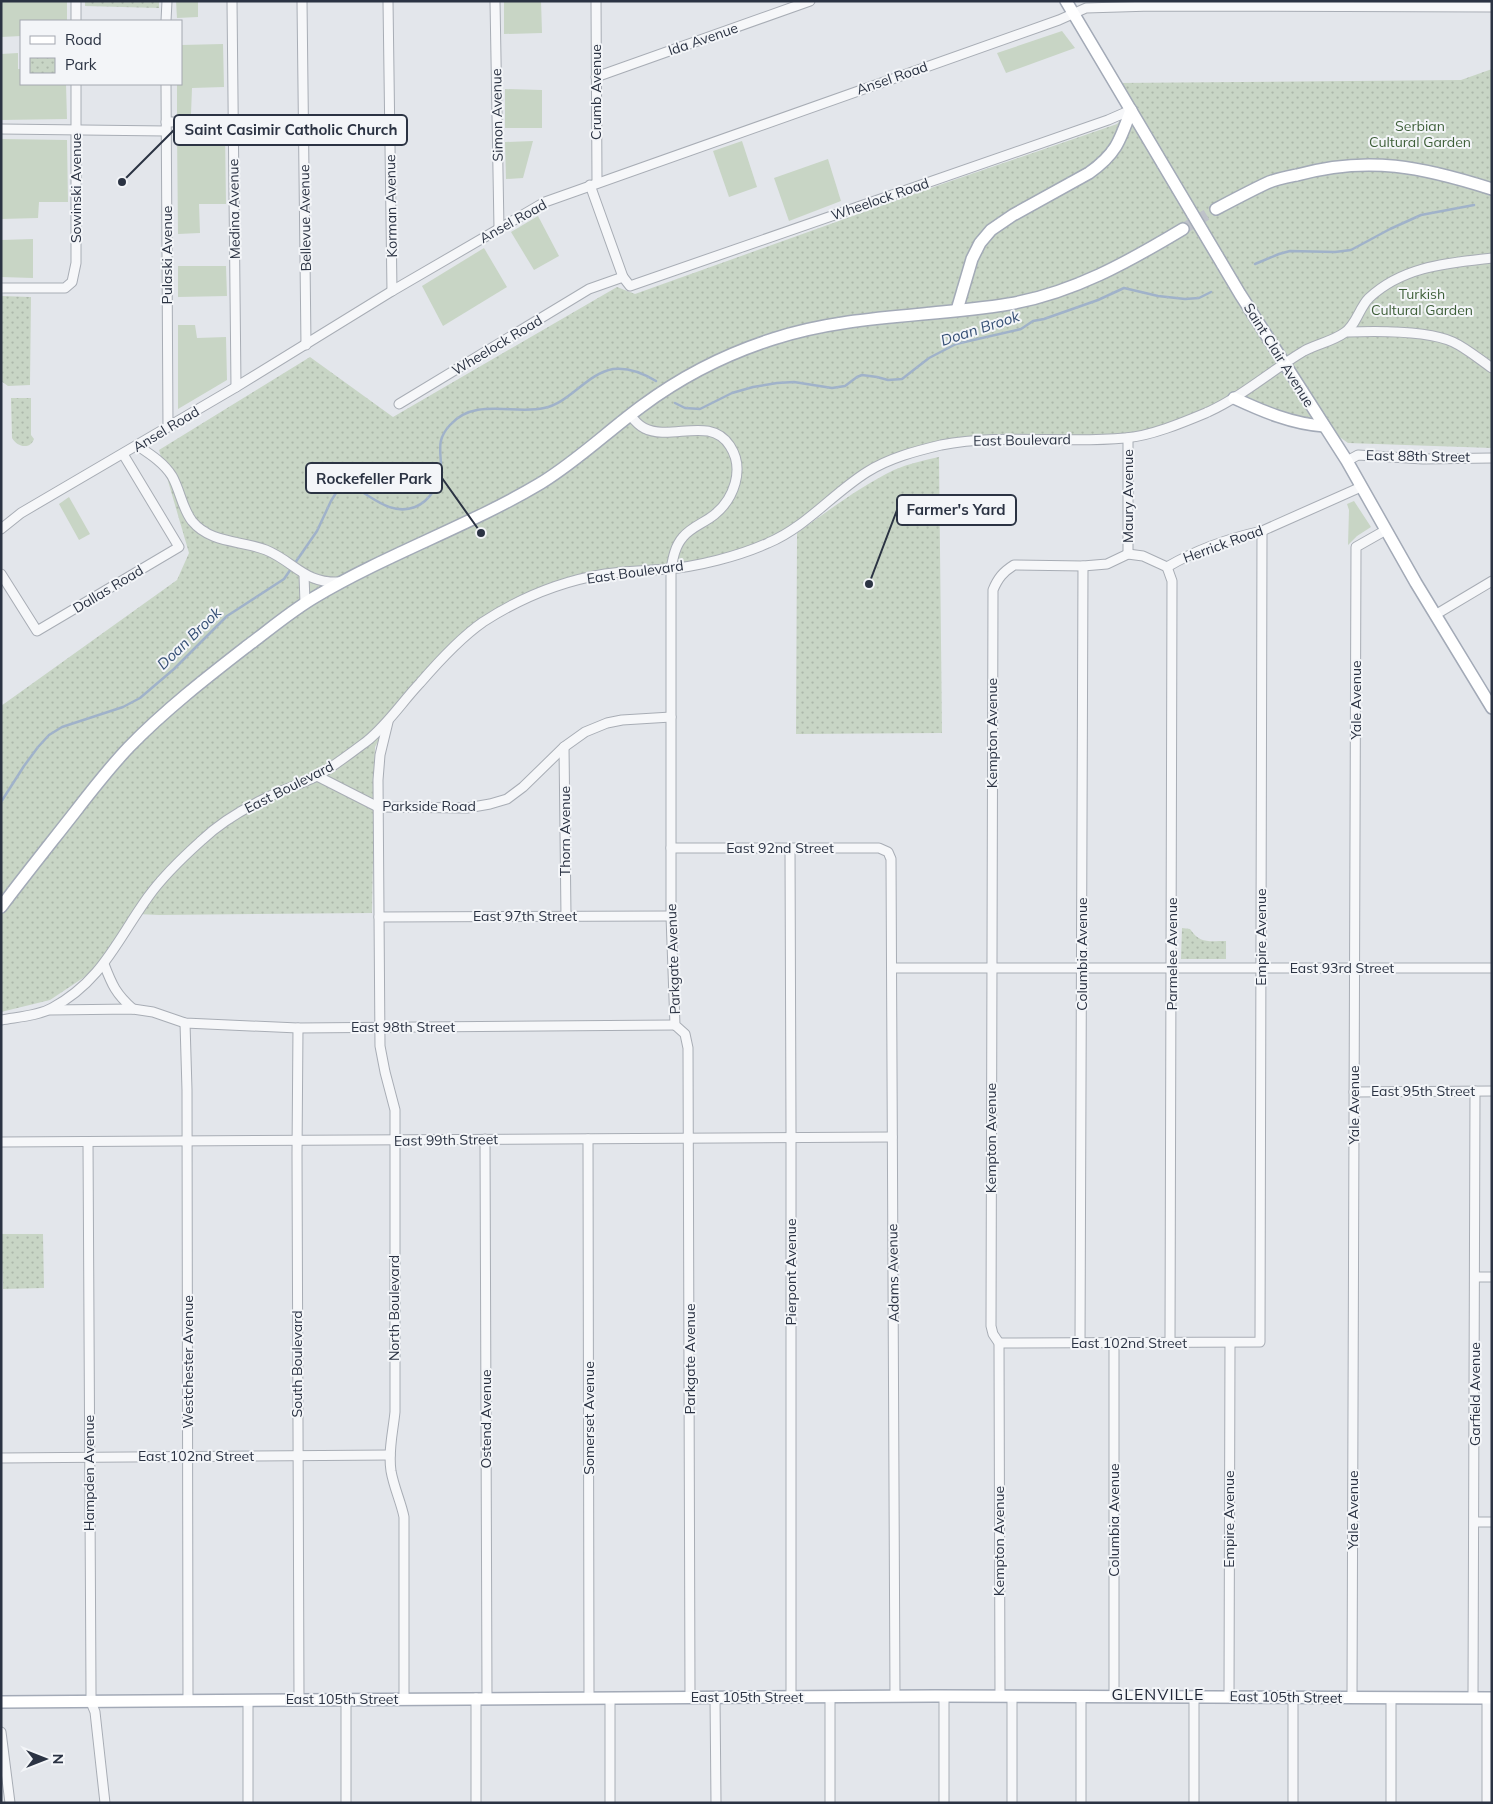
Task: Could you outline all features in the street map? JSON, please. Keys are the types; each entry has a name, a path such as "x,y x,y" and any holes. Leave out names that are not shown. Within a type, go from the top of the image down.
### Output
{"main road":[{"name":"Saint Clair Avenue","path":"1066,1 1240,294 1347,461 1435,615 1487,692 1492,708"},
{"path":"957,310 972,259 985,237 1012,214 1101,165 1118,144 1130,110"},
{"path":"1216,209 1269,182 1312,170 1354,164 1386,165 1422,170 1492,189"},
{"path":"1,907 103,777 130,746 212,673 305,603 390,557 517,496 541,482 671,386 744,349 792,333 858,320 1009,304 1046,295 1083,283 1127,262 1182,229"},
{"path":"1234,398 1259,410 1280,417 1309,425 1324,426"},
{"name":"East 105th Street","path":"1,1702 791,1696 1489,1698"}],"street":[{"path":"76,1 76,20"},
{"path":"166,1 166,20"},
{"name":"Medina Avenue","path":"232,1 236,387"},
{"name":"Bellevue Avenue","path":"302,1 306,345"},
{"name":"Korman Avenue","path":"388,1 392,291"},
{"name":"Simon Avenue","path":"495,1 498,229"},
{"name":"Crumb Avenue","path":"596,1 593,184 623,277 630,286"},
{"name":"Ida Avenue","path":"596,77 810,1"},
{"name":"Ansel Road","path":"1,529 21,513 138,446 392,291 545,202 1074,14 1086,8 1455,4 1492,7"},
{"name":"Sowinski Avenue","path":"1,288 65,288 72,282 76,263 76,85"},
{"name":"Pulaski Avenue","path":"166,85 168,426"},
{"name":"Wheelock Road","path":"630,286 1108,120 1130,110"},
{"path":"1,129 166,127 233,122 304,121"},
{"path":"1348,332 1360,309 1367,301 1400,278 1434,265 1492,258"},
{"name":"Wheelock Road","path":"399,404 589,289 623,277"},
{"name":"East Boulevard","path":"1,1020 48,1010 84,986 104,964 152,891 208,835 232,817 264,799 317,776 372,738 388,722 421,681 463,639 486,620 552,588 584,578 621,572 671,569 735,555 780,538 872,469 890,460 928,448 987,440 1128,438 1188,420 1234,398 1315,346 1348,332 1396,331 1441,338 1452,341 1492,368"},
{"name":"Parkgate Avenue","path":"630,415 642,427 651,431 700,430 714,433 729,444 736,460 736,483 727,501 713,516 692,528 683,536 676,550 671,569 671,916 675,1025 685,1034 688,1048 690,1697"},
{"name":"Maury Avenue","path":"1128,438 1128,554"},
{"path":"138,446 155,458 168,471 188,514 200,528 223,540 264,549 283,559 301,573 324,581 342,582"},
{"name":"Dallas Road","path":"1,574 37,631 179,547 123,454"},
{"name":"East 88th Street","path":"1347,461 1358,455 1423,459 1492,458"},
{"name":"Herrick Road","path":"1128,554 1143,556 1167,566 1184,557 1262,531 1362,487"},
{"name":"Yale Avenue","path":"1352,1698 1356,547 1386,530"},
{"name":"Empire Avenue","path":"1260,1342 1262,531"},
{"path":"1083,566 1107,564 1128,554"},
{"name":"Kempton Avenue","path":"1000,1696 999,1343 991,1326 993,590 997,580 1004,571 1014,565 1083,566"},
{"name":"Columbia Avenue","path":"1080,1343 1083,566"},
{"name":"Parmelee Avenue","path":"1167,566 1172,581 1170,1343"},
{"path":"301,573 305,603"},
{"path":"1435,615 1492,581"},
{"name":"Parkside Road","path":"317,776 378,807 467,808 507,799 523,788 564,747 585,732 607,723 630,719 671,718"},
{"name":"North Boulevard","path":"388,722 380,755 378,807 380,1046 395,1110 394,1412 390,1455 396,1492 402,1506 404,1518 404,1699"},
{"name":"Thorn Avenue","path":"564,747 566,916"},
{"name":"East 92nd Street","path":"671,848 879,848 888,852"},
{"name":"Pierpont Avenue","path":"790,848 792,1138 791,1696"},
{"name":"Adams Avenue","path":"888,852 891,859 892,968 895,1696"},
{"name":"East 97th Street","path":"379,917 671,916"},
{"path":"104,964 120,997 133,1009"},
{"name":"East 93rd Street","path":"892,968 1492,968"},
{"name":"East 98th Street","path":"48,1010 133,1009 152,1012 185,1023 208,1026 298,1028 675,1025"},
{"name":"Westchester Avenue","path":"185,1023 188,1700"},
{"name":"South Boulevard","path":"298,1028 297,1456 299,1699"},
{"name":"Garfield Avenue","path":"1473,1698 1475,1091"},
{"name":"East 95th Street","path":"1354,1092 1492,1091"},
{"name":"East 99th Street","path":"1,1142 892,1137"},
{"name":"Somerset Avenue","path":"588,1139 589,1698"},
{"name":"Ostend Avenue","path":"476,1803 482,1698 485,1140"},
{"name":"Hampden Avenue","path":"88,1142 91,1702 95,1711 105,1803"},
{"path":"1474,1277 1492,1277"},
{"name":"East 102nd Street","path":"999,1343 1260,1342"},
{"name":"Columbia Avenue","path":"1114,1343 1114,1696"},
{"name":"Empire Avenue","path":"1229,1696 1230,1343"},
{"name":"East 102nd Street","path":"1,1458 188,1455 390,1455"},
{"path":"1474,1522 1492,1522"},
{"path":"944,1696 944,1803"},
{"path":"1012,1696 1012,1803"},
{"path":"1194,1696 1194,1803"},
{"path":"1293,1696 1293,1803"},
{"path":"715,1697 716,1803"},
{"path":"830,1697 830,1803"},
{"path":"1081,1697 1081,1803"},
{"path":"610,1698 610,1803"},
{"path":"1391,1698 1391,1803"},
{"path":"1487,1803 1489,1698"},
{"path":"346,1699 346,1803"},
{"path":"248,1700 248,1803"},
{"path":"1,1732 10,1803"}],"green space":[{"path":"1,1 67,1 67,20 20,20 20,36 1,37"},
{"path":"85,1 159,1 159,8 85,6"},
{"path":"176,1 198,1 198,17 177,18"},
{"path":"504,1 541,1 542,33 504,34"},
{"path":"1062,31 1075,48 1006,73 997,53"},
{"path":"223,44 224,87 192,88 191,114 177,115 177,85 182,85 182,45"},
{"path":"18,53 20,85 66,85 67,119 1,120 1,54"},
{"path":"1492,69 1492,448 1348,443 1324,426 1234,398 1164,428 1104,439 969,441 890,460 815,514 744,553 584,578 520,601 456,646 388,722 375,747 372,913 137,914 104,964 50,1000 1,1012 1,706 177,580 189,553 159,450 310,357 393,417 617,287 635,294 945,183 1117,124 1130,110 1115,83 1461,80"},
{"path":"505,89 542,90 542,128 505,128"},
{"path":"177,131 225,131 226,204 199,204 200,233 178,234"},
{"path":"1,139 67,140 68,202 39,202 38,218 1,219"},
{"path":"533,141 523,178 506,179 505,142"},
{"path":"742,141 757,187 729,197 713,151"},
{"path":"828,159 841,201 789,221 774,178"},
{"path":"538,216 559,256 534,270 511,232"},
{"path":"33,239 33,278 1,277 1,240"},
{"path":"484,248 507,287 443,326 422,286"},
{"path":"178,266 226,266 227,296 178,297"},
{"path":"1,296 31,297 30,385 8,386 1,381"},
{"path":"178,325 195,325 197,338 226,337 227,380 178,409"},
{"path":"11,398 31,398 31,435 34,439 30,445 23,446 17,444 12,438"},
{"path":"939,457 942,733 796,734 797,533 868,484 894,470"},
{"path":"69,497 90,534 79,540 59,504"},
{"path":"1354,501 1371,527 1357,536 1348,545 1349,510 1347,504"},
{"path":"1182,928 1190,929 1197,937 1205,941 1226,941 1226,959 1181,959"},
{"path":"1,1234 43,1234 44,1288 3,1289"}],"waterway":[{"name":"Doan Brook","path":"1255,264 1290,251 1335,252 1351,250 1421,215 1474,205"},
{"name":"Doan Brook","path":"675,403 685,408 700,409 732,393 777,383 794,382 832,388 845,386 862,375 888,380 902,379 929,358 956,344 1021,329 1033,321 1098,300 1124,288 1158,296 1185,299 1199,298 1211,292"},
{"name":"Doan Brook","path":"1,802 24,766 49,735 62,727 123,707 140,698 174,669 227,616 284,579 317,531 341,485 357,489 383,505 393,508 415,507 425,501 436,486 441,468 441,440 450,425 460,417 483,409 532,410 544,408 562,400 594,376 613,369 636,371 656,381"}],"tunnel":[{"path":"1183,229 1216,209"}],"place":[{"name":"Saint Casimir Catholic Church","path":"122,182"},
{"name":"Rockefeller Park","path":"481,533"},
{"name":"Farmer's Yard","path":"869,584"}],"district":[{"name":"GLENVILLE","path":"1158,1694"}],"park label":[{"name":"Serbian Cultural Garden","path":"1420,134"},
{"name":"Turkish Cultural Garden","path":"1422,302"}]}
